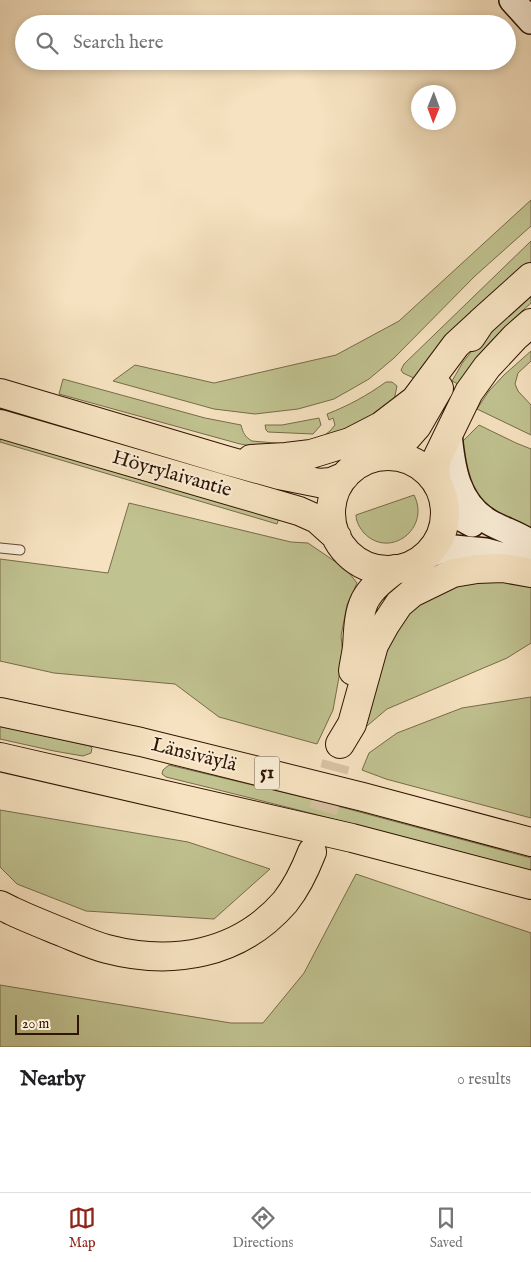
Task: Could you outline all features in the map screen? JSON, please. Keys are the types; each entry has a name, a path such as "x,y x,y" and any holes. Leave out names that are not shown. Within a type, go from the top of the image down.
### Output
{"main road":[{"path":"512,0 531,21"},
{"path":"531,277 481,322 417,426 402,443 382,456 355,466 345,476 336,490 332,505 332,522 337,537 347,552 361,563 378,569 396,569 410,565 439,551 454,548 486,552 531,563"},
{"name":"Höyrylaivantie","path":"225,460 312,454 350,442 382,426 414,400 456,345 481,322"},
{"path":"424,557 437,542 444,523 445,509 435,469 437,458 469,392 487,367 531,323"},
{"name":"Höyrylaivantie","path":"0,393 279,475 319,483 331,482 345,476"},
{"name":"Höyrylaivantie","path":"0,424 299,511 317,519 337,537"},
{"path":"449,433 456,481 464,496 476,512 487,521 531,543"},
{"path":"382,456 398,457 414,462 427,471 460,517 491,537 531,550"},
{"path":"396,569 382,579 364,601 360,614 356,650 338,754 352,724 374,645 384,625 399,604 412,593 453,573 477,569 503,568 531,573"},
{"name":"Länsiväylä","path":"0,712 151,744 363,797 531,842"},
{"name":"51","path":"0,757 352,838 531,885"},
{"path":"0,905 83,941 107,949 129,954 158,957 191,955 223,946 250,932 260,924 284,902 294,889 305,871 312,852"}],"lane":[{"path":"0,548 20,550"}],"green space":[{"path":"531,200 531,226 475,276 394,358 369,379 334,399 298,409 255,414 214,409 113,381 135,365 214,383 336,355 399,321"},
{"path":"531,241 531,266 420,381 403,373 401,370 404,364"},
{"path":"531,291 531,303 487,346 472,365 460,385 452,381 463,362 476,346"},
{"path":"531,351 531,361 518,373 515,384 518,391 531,405 531,435 477,409 489,391"},
{"path":"63,379 205,418 241,425 245,434 252,441 287,444 258,447 240,444 59,394"},
{"path":"386,382 392,382 397,386 393,405 367,423 321,438 335,425 333,418 329,420 327,414 358,400"},
{"path":"319,418 321,425 313,434 268,432 265,425 282,425"},
{"path":"479,425 531,449 531,529 490,507 474,490 469,481 464,466 462,442"},
{"path":"0,433 279,518 277,524 0,442"},
{"path":"414,495 418,507 417,519 413,529 405,536 396,542 385,543 374,540 364,533 356,515"},
{"path":"129,503 291,542 308,543 346,569 357,583 347,605 341,636 343,655 333,710 317,744 219,717 175,684 54,673 0,661 0,559 108,573"},
{"path":"469,579 531,583 531,643 507,658 387,709 361,731 375,669 406,613 427,597"},
{"path":"531,697 531,818 386,779 362,770 369,753 397,733 462,708"},
{"path":"0,726 90,746 92,748 91,753 83,756 0,739"},
{"path":"169,765 315,800 531,858 531,872 349,823 166,777 162,774 163,770"},
{"path":"0,810 188,842 270,869 214,919 86,911 17,884 0,867"},
{"path":"356,874 531,933 531,1047 0,1047 0,985 231,1023 263,1023 304,973"}],"tunnel":[{"path":"312,852 336,763"}]}
